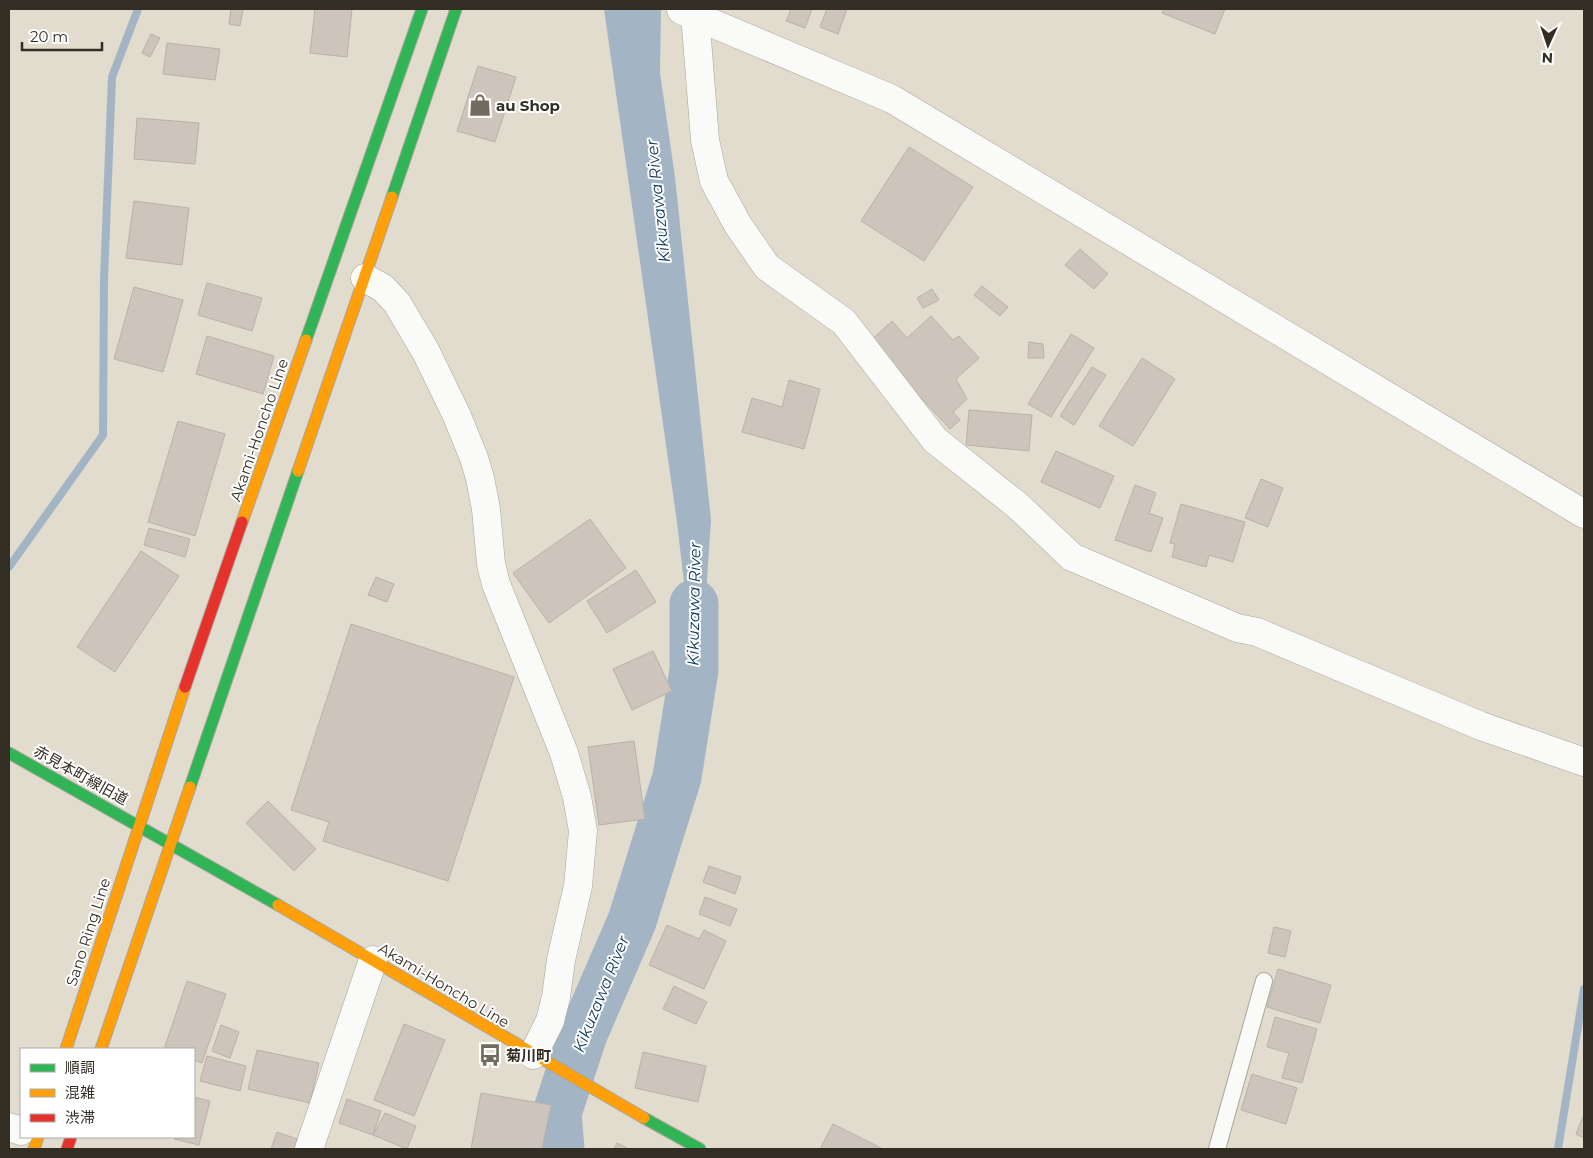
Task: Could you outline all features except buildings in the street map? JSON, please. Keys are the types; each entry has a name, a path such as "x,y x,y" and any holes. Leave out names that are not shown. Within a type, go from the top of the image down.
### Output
{"main road":[{"name":"Akami-Honcho Line","path":"422,9 171,725 139,824 589,1088 700,1149"},
{"path":"101,1048 173,844 456,9"},
{"name":"赤見本町線旧道","path":"9,753 139,824"},
{"name":"Sano Ring Line","path":"66,1048 139,824"}],"street":[{"path":"686,12 892,99 1584,514"},
{"path":"686,12 705,140 714,181 738,225 767,267 844,322 935,440 1017,505 1072,557 1237,628 1257,632 1481,726 1584,762"},
{"path":"365,278 383,288 397,303 430,360 470,449 486,509 491,564 496,584 564,752 578,798 583,831 578,886 541,1060"},
{"path":"309,1149 373,960"}],"lane":[{"path":"1217,1149 1264,981"}],"water":[{"path":"604,9 661,9 660,73 675,177 711,520 705,610 694,670 677,522"}],"waterway":[{"path":"9,567 103,435 104,279 112,77 138,9"},
{"name":"Kikuzawa River","path":"560,1149 557,1113 583,1034 632,921 677,777 694,670 694,604"},
{"path":"1558,1149 1584,989"}],"traffic: fast":[{"path":"306,340 422,9"},
{"path":"392,197 456,9"},
{"path":"190,787 298,471"},
{"path":"9,753 278,905"},
{"path":"644,1118 700,1149"}],"traffic: slow":[{"path":"298,471 392,197"},
{"path":"242,522 306,340"},
{"path":"66,1048 185,687"},
{"path":"101,1048 190,787"},
{"path":"278,905 644,1118"},
{"path":"34,1149 38,1138"}],"traffic: jam":[{"path":"185,687 242,522"},
{"path":"67,1149 71,1138"}],"place":[{"name":"au Shop","path":"480,105"},
{"name":"菊川町","path":"490,1055"}]}
